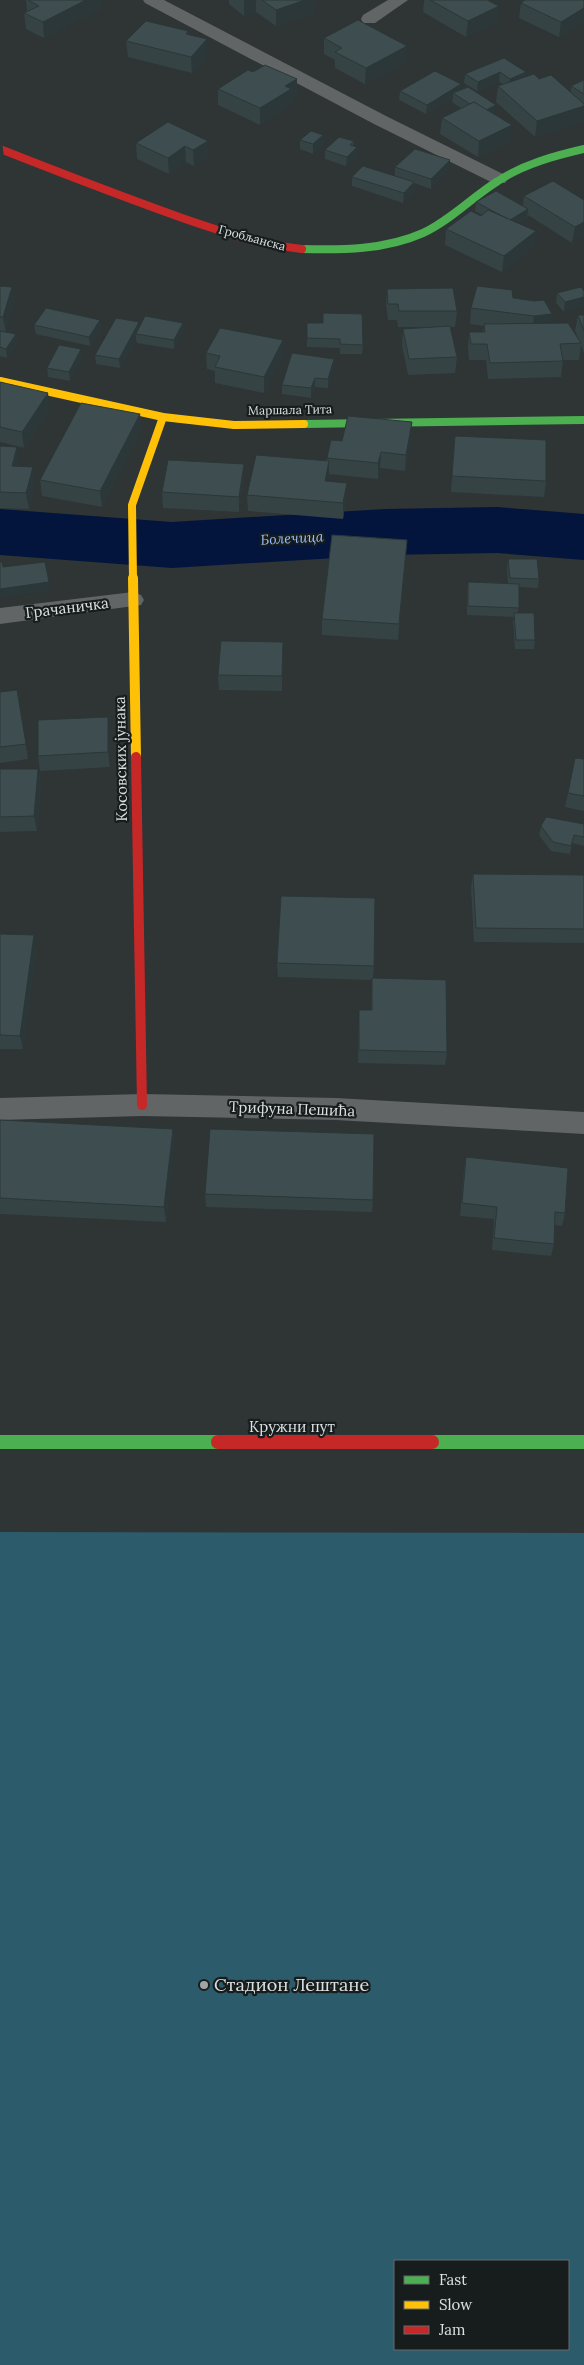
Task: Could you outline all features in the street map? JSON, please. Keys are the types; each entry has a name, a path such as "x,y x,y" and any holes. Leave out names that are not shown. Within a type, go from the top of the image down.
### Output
{"street":[{"path":"151,0 380,120 499,179"},
{"path":"369,19 400,0"},
{"name":"Гробљанска","path":"0,149 172,215 289,248 330,249 399,241 414,236 442,223 499,179 545,158 584,149"},
{"name":"Маршала Тита","path":"0,381 163,417 243,425 584,420"},
{"name":"Косовских јунака","path":"142,1105 132,505 163,417"},
{"name":"Грачаничка","path":"0,616 133,600"},
{"name":"Трифуна Пешића","path":"0,1109 142,1105 336,1109 584,1124"},
{"name":"Кружни пут","path":"0,1442 584,1442"}],"shaded area":[{"path":"0,1532 584,1533 584,2365 0,2365"}],"building":[{"path":"28,0 86,0 43,22 24,13 39,6"},
{"path":"262,0 305,0 276,10"},
{"path":"430,0 487,0 499,6 468,21"},
{"path":"525,0 584,0 584,8 561,22 521,3"},
{"path":"358,20 407,46 366,68 335,52 342,48 324,38"},
{"path":"146,21 188,31 186,34 207,39 191,57 126,41"},
{"path":"504,58 526,72 510,79 500,72 478,82 465,74"},
{"path":"265,65 297,79 285,86 291,89 260,108 218,89 248,70 253,72"},
{"path":"435,71 461,84 427,105 400,91"},
{"path":"534,74 539,79 551,75 584,106 537,121 498,86"},
{"path":"584,80 584,94 571,86"},
{"path":"468,87 496,105 486,110 474,102 470,104 453,93"},
{"path":"474,102 512,125 479,141 442,118"},
{"path":"168,122 208,141 193,150 185,146 168,158 136,143"},
{"path":"311,131 323,135 313,144 300,140"},
{"path":"339,137 354,141 350,145 357,147 347,157 325,150"},
{"path":"415,149 450,160 431,179 395,167"},
{"path":"363,166 414,182 404,193 352,177"},
{"path":"553,181 584,200 584,222 575,227 524,196"},
{"path":"496,191 528,209 510,220 476,202"},
{"path":"488,210 536,231 504,256 446,229 471,211 481,216"},
{"path":"0,286 12,287 3,317 0,317"},
{"path":"477,286 512,290 513,298 534,301 544,300 552,314 534,316 471,308"},
{"path":"581,287 584,291 584,297 565,302 557,293"},
{"path":"453,288 457,311 399,311 398,304 388,304 387,289"},
{"path":"46,308 100,320 89,337 34,325"},
{"path":"323,313 362,314 363,345 340,344 340,339 307,338 307,323 323,323"},
{"path":"578,315 584,315 584,331"},
{"path":"145,316 183,323 174,340 136,334"},
{"path":"116,318 139,322 119,359 95,355"},
{"path":"568,323 581,343 560,344 563,361 490,363 487,344 471,344 469,332 485,332 484,324"},
{"path":"450,326 457,357 409,359 403,329"},
{"path":"220,328 283,340 264,377 215,367 220,356 206,353"},
{"path":"0,331 16,334 6,349 0,347"},
{"path":"59,345 81,349 69,372 47,368"},
{"path":"292,353 334,359 328,379 315,378 311,388 282,385"},
{"path":"0,382 48,393 22,432 0,427"},
{"path":"81,403 140,414 100,491 40,480"},
{"path":"348,416 412,422 406,455 381,452 378,463 327,458 331,440 342,441"},
{"path":"455,436 546,440 546,481 452,476"},
{"path":"0,446 17,447 12,466 33,467 26,493 0,492"},
{"path":"256,455 329,461 325,481 347,483 343,503 247,495"},
{"path":"168,460 244,464 239,497 162,492"},
{"path":"332,535 407,540 399,624 322,619"},
{"path":"508,559 537,559 539,579 510,578"},
{"path":"0,562 2,562 3,567 45,562 49,582 0,589"},
{"path":"468,582 519,584 519,608 468,606"},
{"path":"514,613 534,613 535,640 516,640"},
{"path":"221,641 283,642 282,676 218,675"},
{"path":"17,690 26,744 0,747 0,692"},
{"path":"108,717 108,752 38,756 38,720"},
{"path":"575,758 584,759 584,796 568,793"},
{"path":"0,769 38,769 34,816 0,817"},
{"path":"546,817 584,824 584,837 574,835 571,846 553,842 541,826"},
{"path":"473,874 584,875 584,929 476,928"},
{"path":"281,896 375,898 374,966 277,963"},
{"path":"0,934 34,935 20,1036 0,1035"},
{"path":"372,978 446,980 447,1052 359,1050 359,1010 372,1010"},
{"path":"0,1120 173,1129 164,1207 0,1198"},
{"path":"210,1129 374,1134 373,1200 205,1194"},
{"path":"466,1157 568,1168 565,1213 555,1212 554,1244 494,1238 497,1207 462,1203"}],"waterway":[{"name":"Болечица","path":"0,532 172,545 385,532 497,530 584,537"}],"traffic: fast":[{"path":"302,249 364,248 409,239 443,222 508,175 540,161 584,149"},
{"path":"304,424 584,420"},
{"path":"0,1442 218,1442"},
{"path":"432,1442 584,1442"}],"traffic: slow":[{"path":"0,381 163,417 234,425 304,424"},
{"path":"136,757 132,505 163,417"}],"traffic: jam":[{"path":"0,149 121,196 221,231 261,243 302,249"},
{"path":"136,757 142,1105"},
{"path":"218,1442 432,1442"}],"place":[{"name":"Стадион Лештане","path":"204,1985"}]}
